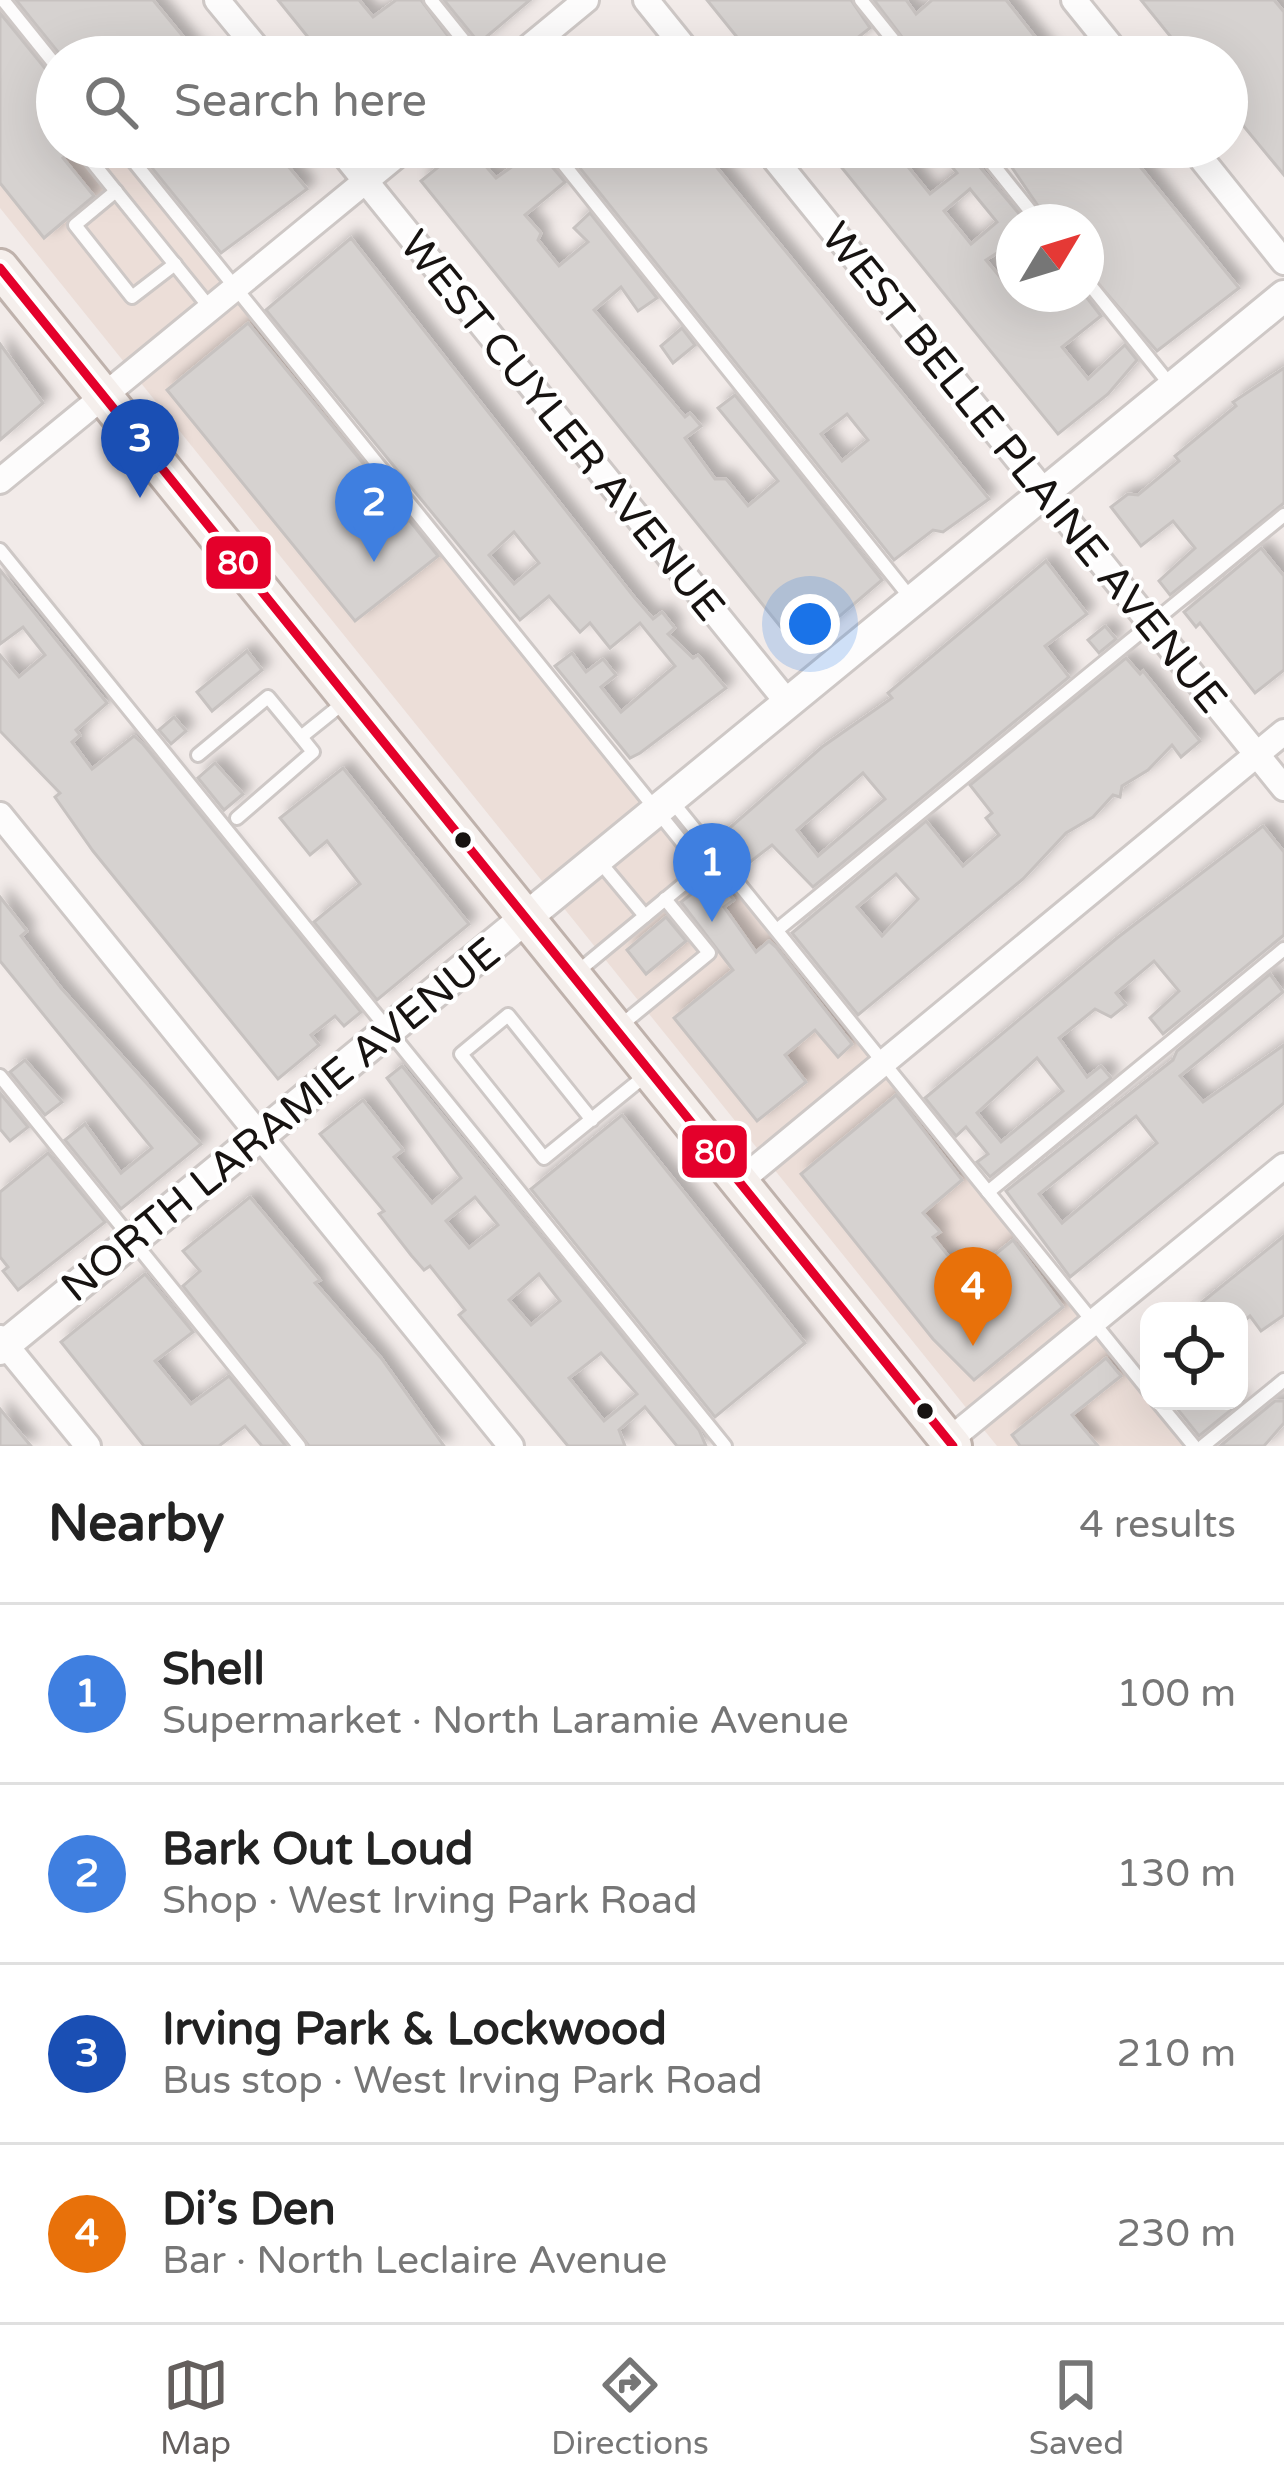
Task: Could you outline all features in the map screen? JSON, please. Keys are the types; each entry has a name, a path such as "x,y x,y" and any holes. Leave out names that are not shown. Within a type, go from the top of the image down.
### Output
{"main road":[{"path":"0,268 948,1444"}],"street":[{"path":"218,0 247,36"},
{"path":"542,36 586,0"},
{"path":"646,0 675,36"},
{"path":"1074,0 1103,36"},
{"name":"WEST CUYLER AVENUE","path":"355,168 788,703"},
{"path":"0,481 381,168"},
{"name":"WEST BELLE PLAINE AVENUE","path":"782,168 1284,788"},
{"path":"1209,168 1284,262"},
{"name":"NORTH LARAMIE AVENUE","path":"2,1344 1284,296"},
{"path":"739,1182 1284,732"},
{"path":"0,815 511,1446"},
{"path":"948,1444 1284,1166"},
{"path":"2,1344 88,1446"}],"lane":[{"path":"3,0 36,41"},
{"path":"431,0 460,36"},
{"path":"861,0 890,36"},
{"path":"97,168 210,308"},
{"path":"139,168 664,805 777,930 1140,1379"},
{"path":"567,168 913,601"},
{"path":"996,168 1025,204"},
{"path":"116,191 75,225 132,297 175,264"},
{"path":"1104,303 1172,388"},
{"path":"777,930 1284,515"},
{"path":"0,550 725,1446"},
{"path":"197,754 268,697 313,752 237,818"},
{"path":"302,737 348,699"},
{"path":"572,976 703,868 664,805"},
{"path":"598,859 645,916"},
{"path":"616,1030 709,953 665,899"},
{"path":"988,1192 1284,949"},
{"path":"592,1120 508,1015 460,1054 544,1158 592,1120 650,1072"},
{"path":"0,1076 299,1446"},
{"path":"1165,1410 1198,1446 1284,1380"}],"shaded area":[{"path":"0,2 36,47 36,168 134,168 656,813 671,804 1140,1383 1140,1410 1162,1410 1191,1446 997,1446 0,208"}],"building":[{"path":"16,0 153,0 183,36 45,36"},
{"path":"278,0 359,0 373,17 396,0 421,0 448,36 307,36"},
{"path":"444,0 530,0 487,36 473,36"},
{"path":"707,0 851,0 870,28 860,36 736,36"},
{"path":"874,0 906,0 916,14 932,0 1006,0 1034,36 901,36"},
{"path":"1141,0 1274,0 1284,12 1284,175 1248,131 1248,36 1170,36"},
{"path":"0,13 36,57 36,168 71,168 94,196 44,238 0,183"},
{"path":"152,168 290,168 307,189 221,253"},
{"path":"437,168 487,168 496,178 510,168 553,168 565,182 525,215 541,233 538,240 559,266 588,242 574,228 590,213 657,298 638,311 621,287 594,310 685,417 690,413 701,426 685,438 715,479 726,479 748,506 778,481 718,408 735,395 882,580 820,633 792,641 421,181"},
{"path":"580,168 717,168 989,499 943,532 933,530 894,560","holes":["847,414 868,440 842,461 821,434"]},
{"path":"842,168 909,168 930,194 957,173 953,168 981,168 1011,204 996,204 996,221 970,189 944,211 971,244 996,223 996,254 986,260 996,272 996,312 1098,312 1101,316 1062,347 1088,379 1125,345 1137,360 1108,394 1058,434"},
{"path":"1012,168 1141,168 1239,288 1157,351 1104,291 1104,204 1037,204"},
{"path":"351,238 634,597 653,619 662,612 675,628 668,634 693,658 698,655 726,688 630,758 555,666 572,653 586,672 603,659 616,675 601,687 621,712 675,666 640,623 610,648 590,623 580,632 549,596 520,620 266,310","holes":["514,532 539,563 514,584 489,555"]},
{"path":"248,323 389,495 380,502 400,528 409,520 438,556 355,621 167,390"},
{"path":"682,328 695,345 673,363 661,346"},
{"path":"0,344 43,403 0,440"},
{"path":"1284,368 1284,503 1170,595 1159,581 1195,548 1173,521 1141,546 1111,507 1128,494 1138,495 1179,461 1175,456 1236,406 1233,402"},
{"path":"1261,548 1284,576 1284,670 1255,693 1200,623 1196,627 1184,612"},
{"path":"1046,561 1087,614 1045,646 1069,677 813,887 772,845 741,869 717,839 822,747 892,698 888,693","holes":["863,773 885,799 818,856 797,830"]},
{"path":"0,570 107,703 76,730 80,735 72,742 92,769 134,736 143,744 361,1012 344,1026 335,1016 311,1035 319,1045 278,1079 93,851 55,797 60,793 0,731 0,655 19,677 45,655 23,627 0,644"},
{"path":"1105,626 1116,639 1099,653 1088,640"},
{"path":"247,651 262,670 212,711 197,692"},
{"path":"1126,658 1140,674 1143,671 1200,741 1181,757 1172,745 1148,770 1122,786 1120,797 1113,795 1093,817 1066,833 1023,879 858,1015 792,933 926,821 963,866 999,835 986,818 992,813 970,785","holes":["896,874 918,899 882,936 857,907"]},
{"path":"174,717 186,731 171,744 159,730"},
{"path":"215,763 243,794 224,810 198,778"},
{"path":"343,768 469,924 377,1000 314,922 360,884 327,841 310,855 280,818"},
{"path":"1263,826 1284,852 1284,935 1163,1034 1150,1018 1179,991 1154,961 1116,993 1126,1005 1111,1017 1095,1009 1059,1038 1087,1077 1101,1066 1111,1078 990,1177 977,1162 988,1154 966,1127 956,1136 925,1098 1117,938","holes":["1037,1058 1063,1091 1001,1142 977,1113"]},
{"path":"714,876 734,900 724,907 756,952 769,941 776,947 852,1044 838,1057 815,1030 785,1055 806,1082 757,1121 674,1018 733,970 681,902"},
{"path":"0,897 27,931 21,936 61,988 201,1144 121,1209 65,1140 85,1124 121,1173 152,1148 0,961"},
{"path":"666,917 686,941 646,974 627,950"},
{"path":"1270,974 1283,992 1180,1076 1203,1102 1284,1045 1284,1103 1070,1277 1006,1191 1173,1060 1177,1051","holes":["1136,1116 1157,1143 1062,1223 1039,1194"]},
{"path":"25,1060 62,1102 45,1115 10,1072"},
{"path":"402,1066 699,1430 706,1446 677,1446 645,1407 619,1430 625,1446 568,1446 459,1315 465,1310 430,1266 424,1270 411,1255 379,1214 384,1211 320,1134 363,1100 403,1150 394,1157 432,1203 461,1178 387,1078","holes":["475,1197 498,1225 469,1248 446,1221","539,1274 560,1301 531,1325 509,1300","601,1353 637,1394 604,1421 569,1378"]},
{"path":"0,1093 28,1127 10,1141 0,1129"},
{"path":"896,1095 962,1180 923,1213 940,1232 933,1237 966,1278 1013,1240 1063,1307 974,1380 933,1339 801,1174"},
{"path":"622,1115 805,1343 715,1417 531,1189"},
{"path":"48,1153 105,1222 18,1290 3,1271 8,1267 0,1257 0,1192"},
{"path":"250,1197 320,1280 315,1283 381,1358 444,1446 309,1446 183,1286 200,1271 183,1251"},
{"path":"1284,1236 1284,1315 1261,1331 1248,1318 1248,1302 1202,1302"},
{"path":"145,1274 193,1332 155,1361 191,1404 229,1376 286,1446 262,1446 245,1426 219,1446 144,1446 61,1342"},
{"path":"1106,1358 1121,1376 1072,1415 1098,1446 1020,1446 1012,1435"},
{"path":"1275,1401 1284,1401 1284,1423 1264,1446 1220,1446"},
{"path":"0,1409 31,1446 0,1446"},
{"path":"1178,1410 1231,1410 1199,1436"}],"transit line":[{"name":"80","path":"0,268 953,1446"}],"place":[{"name":"Irving Park & Lockwood","path":"140,498"},
{"name":"Bark Out Loud","path":"374,562"},
{"name":"Shell","path":"712,922"},
{"name":"Di’s Den","path":"973,1346"}]}
